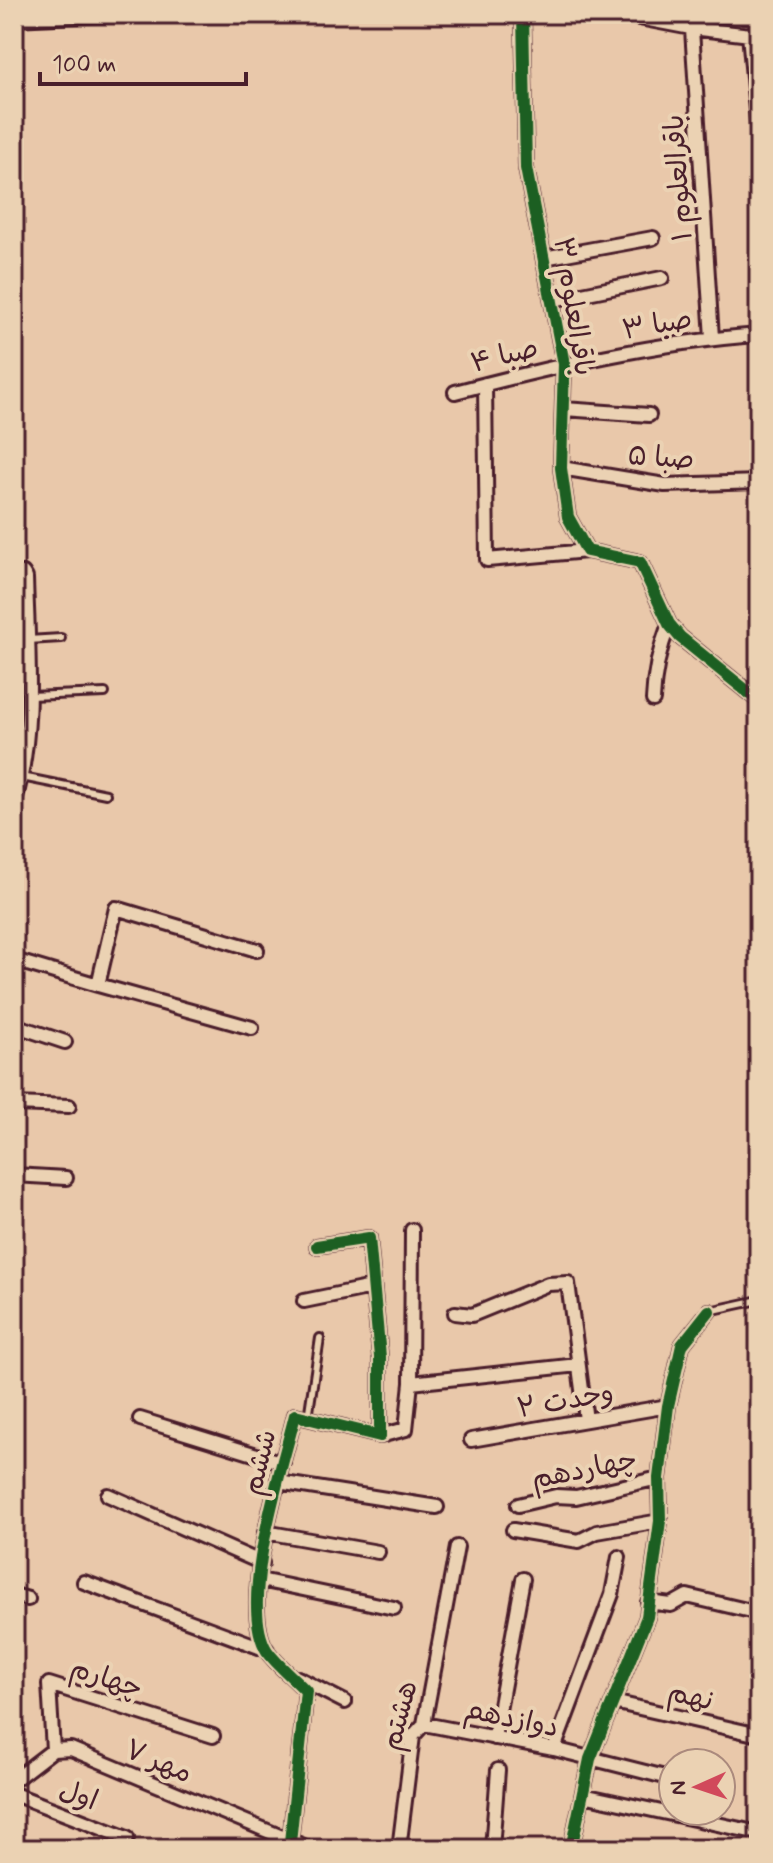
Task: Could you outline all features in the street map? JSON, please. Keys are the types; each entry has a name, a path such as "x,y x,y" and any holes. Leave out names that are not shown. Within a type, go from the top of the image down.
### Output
{"street":[{"path":"14,19 119,14"},
{"name":"باقرالعلوم ۳","path":"523,14 526,168 564,364 561,468 568,517 587,551"},
{"path":"618,14 691,21 754,35 759,143"},
{"name":"باقرالعلوم ۱","path":"691,21 712,338"},
{"path":"544,258 653,238"},
{"path":"552,300 662,278"},
{"name":"صبا ۳","path":"564,364 712,338 759,335"},
{"name":"صبا ۴","path":"455,392 564,364"},
{"path":"485,384 487,560 587,551 640,562 669,624 680,637 759,701"},
{"path":"564,409 649,415"},
{"name":"صبا ۵","path":"561,468 665,485 759,482"},
{"path":"14,804 22,777 30,711 28,640 20,576"},
{"path":"653,700 659,649 669,624"},
{"path":"14,712 30,711"},
{"path":"98,985 116,908 257,950"},
{"path":"14,960 252,1028"},
{"path":"14,1025 65,1042"},
{"path":"14,1104 69,1106"},
{"path":"14,1175 66,1178"},
{"path":"317,1246 369,1238 380,1357 380,1436 406,1429 411,1383 412,1230"},
{"path":"455,1313 472,1315 548,1284 568,1283 586,1420"},
{"path":"304,1301 372,1287"},
{"path":"575,1847 590,1759 647,1617 660,1521 659,1478 668,1406 682,1345 709,1311"},
{"path":"411,1383 578,1365"},
{"name":"وحدت ۲","path":"471,1440 668,1406"},
{"name":"ششم","path":"290,1842 306,1691 267,1650 256,1620 265,1532 295,1415 380,1436"},
{"path":"140,1419 283,1463"},
{"name":"چهاردهم","path":"518,1505 556,1496 576,1497 659,1478"},
{"path":"278,1482 437,1507"},
{"path":"108,1495 262,1563"},
{"path":"513,1530 579,1541 597,1532 660,1521"},
{"path":"265,1532 378,1552"},
{"name":"هشتم","path":"399,1849 413,1736 424,1724 457,1547"},
{"path":"554,1749 612,1594 619,1557"},
{"path":"494,1738 523,1579"},
{"path":"260,1580 394,1608"},
{"path":"84,1582 267,1650"},
{"path":"14,1595 28,1599"},
{"path":"648,1602 671,1605 687,1596 759,1613"},
{"path":"288,1672 345,1702"},
{"name":"چهارم","path":"53,1750 49,1684 213,1736"},
{"name":"نهم","path":"613,1702 759,1735"},
{"name":"دوازدهم","path":"424,1724 554,1749 657,1775"},
{"name":"مهر ۷","path":"53,1750 71,1749 311,1849"},
{"path":"14,1780 53,1750"},
{"path":"492,1849 498,1770"},
{"name":"اول","path":"14,1794 127,1838"},
{"path":"583,1795 759,1833"}],"lane":[{"path":"28,640 61,638"},
{"path":"29,696 105,693"},
{"path":"22,777 106,794"},
{"path":"709,1311 759,1300"},
{"path":"308,1418 320,1338"}],"cycle path":[{"path":"523,14 526,168 564,364 561,468 568,517 587,551 640,562 669,624 680,637 759,701"},
{"path":"290,1842 306,1691 267,1651 259,1630 259,1570 265,1536 295,1415 380,1436 380,1357 369,1238 317,1246"},
{"path":"571,1849 590,1759 647,1617 660,1521 659,1478 668,1406 682,1345 709,1311"}]}
